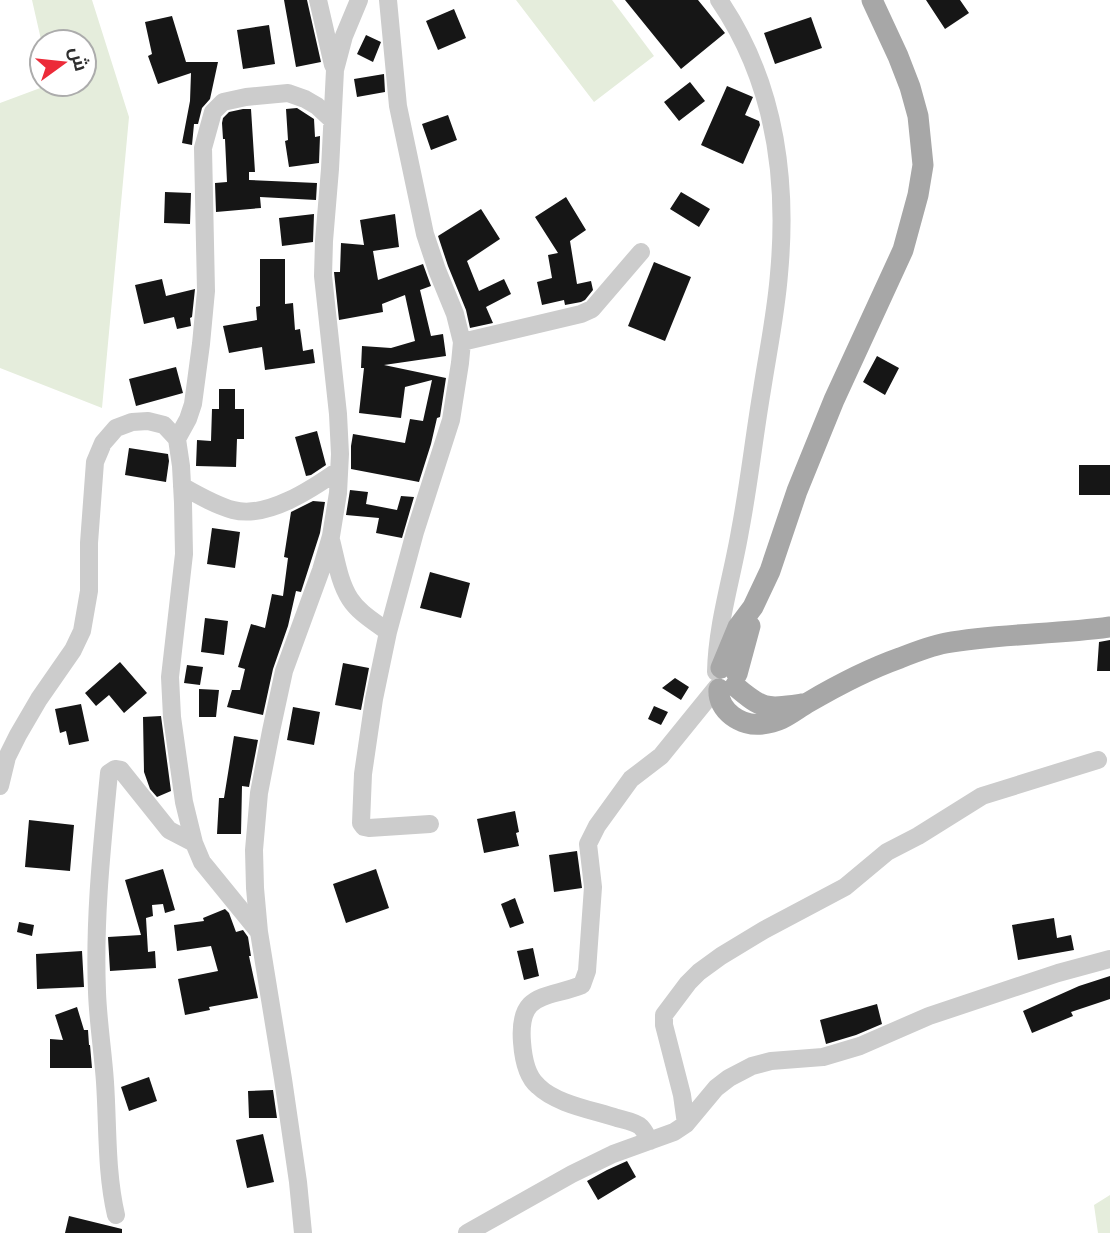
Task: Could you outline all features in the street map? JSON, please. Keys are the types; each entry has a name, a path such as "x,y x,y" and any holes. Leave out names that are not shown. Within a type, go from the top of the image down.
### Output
{"main road":[{"path":"872,0 898,56 918,116 923,165 918,195 903,250 834,400 797,491 770,571 753,607 738,627 724,679 752,701 764,706 775,708 807,704 851,679 898,658 943,643 1110,627"}],"street":[{"path":"318,0 335,70"},
{"path":"303,1233 283,1079 259,932 254,850 259,793 284,670 321,570 331,536 338,493 340,454 337,400 323,276 324,241 335,70 344,36 359,0"},
{"path":"388,0 398,106 429,249 460,327 462,342 451,420 415,531 388,632 374,699 363,774 361,823 364,827 379,829 430,824"},
{"path":"650,1141 638,1125 567,1102 537,1085 530,1075 523,1054 522,1020 525,1009 533,1001 582,985 586,971 593,887 588,844 597,826 631,779 661,756 724,679 720,629 740,532 773,322 782,227 776,140 763,86 747,46 719,0"},
{"path":"177,439 193,404 204,318 206,291 203,148 213,112 223,102 288,93 317,106 332,120"},
{"path":"462,342 592,309 641,252"},
{"path":"0,786 7,757 18,735 39,699 74,650 82,631 89,591 89,543 95,462 103,443 116,428 132,422 148,421 164,425 177,439 183,486 184,554 170,677 172,717 182,790 194,843 202,862 259,932"},
{"path":"183,486 234,510 259,511 314,488 339,470"},
{"path":"331,536 350,599 388,632"},
{"path":"686,1124 682,1095 665,1032 664,1015 699,972 765,930 845,887 887,852 982,796 1098,760"},
{"path":"116,1216 110,1189 96,939 109,773 115,769 121,770 169,830 194,843"},
{"path":"467,1233 572,1174 613,1154 674,1132 686,1124 716,1088 729,1077 752,1066 771,1061 823,1057 860,1046 929,1016 1058,973 1110,959"}],"green space":[{"path":"32,0 92,0 129,117 102,408 0,368 0,103 28,93 28,98 98,98 98,28 38,28"},
{"path":"516,0 612,0 654,56 594,102"},
{"path":"1110,1195 1110,1233 1098,1233 1094,1205"}],"building":[{"path":"284,0 307,0 321,62 296,67"},
{"path":"625,0 698,0 725,33 681,69"},
{"path":"926,0 960,0 969,13 945,29"},
{"path":"454,9 466,38 438,50 426,21"},
{"path":"172,16 186,62 218,62 210,99 202,108 198,124 194,124 192,145 182,143 190,101 191,73 158,84 148,56 152,54 145,22"},
{"path":"811,17 822,48 775,64 764,33"},
{"path":"269,25 275,64 243,69 237,30"},
{"path":"366,35 381,42 373,62 357,54"},
{"path":"384,74 385,92 357,97 354,79"},
{"path":"690,82 705,101 679,121 664,102"},
{"path":"727,86 753,97 745,115 759,121 760,125 743,164 701,145"},
{"path":"297,108 314,119 315,137 320,136 319,163 289,167 285,141 288,140 286,109"},
{"path":"251,109 255,172 249,172 249,180 317,183 316,200 260,197 261,208 216,212 215,183 227,182 223,118 229,112"},
{"path":"448,115 457,140 431,150 422,124"},
{"path":"165,192 191,193 190,224 164,223"},
{"path":"681,192 710,209 699,227 670,209"},
{"path":"566,197 586,230 570,241 577,284 591,281 593,290 581,302 565,305 564,300 542,305 537,282 552,278 548,255 558,253 535,217"},
{"path":"481,209 500,239 467,261 479,291 504,279 511,294 486,307 493,323 470,328 466,310 438,236"},
{"path":"314,214 313,242 282,246 279,218"},
{"path":"395,214 399,247 373,251 378,280 423,264 431,286 420,290 431,336 443,334 446,356 384,365 446,378 440,417 437,418 419,482 351,469 353,434 405,443 410,419 423,421 432,380 405,387 401,418 359,413 364,368 361,368 362,346 391,348 415,341 405,295 382,304 383,312 339,320 334,272 340,272 341,243 364,245 360,220"},
{"path":"260,259 285,259 285,304 293,303 295,330 300,329 303,351 313,349 315,363 265,370 262,347 229,353 223,326 257,320 256,307 260,306"},
{"path":"654,262 691,277 665,341 628,326"},
{"path":"162,279 166,296 195,289 191,326 177,329 174,317 144,324 135,285"},
{"path":"877,356 899,368 885,395 863,382"},
{"path":"176,367 183,393 136,406 129,379"},
{"path":"219,389 235,389 235,409 244,409 244,439 237,439 236,467 196,466 197,440 211,441 212,409 219,409"},
{"path":"317,431 326,465 306,476 295,437"},
{"path":"129,448 168,454 166,482 125,475"},
{"path":"1079,465 1110,465 1110,495 1079,495"},
{"path":"350,490 368,492 366,504 397,510 401,496 414,497 402,538 376,533 379,518 346,515"},
{"path":"313,501 325,502 320,533 301,592 296,591 288,626 273,669 263,715 227,707 232,690 240,690 245,669 238,667 251,624 265,628 272,594 283,596 288,558 284,557 291,512"},
{"path":"212,528 240,532 235,568 207,564"},
{"path":"430,572 470,583 461,618 420,608"},
{"path":"205,618 228,621 224,655 201,652"},
{"path":"1110,640 1110,671 1097,671 1099,642"},
{"path":"120,662 147,693 124,713 109,695 96,706 85,693"},
{"path":"343,663 369,668 361,710 335,705"},
{"path":"187,665 203,667 200,685 184,683"},
{"path":"675,678 689,687 681,700 662,688"},
{"path":"199,689 219,690 216,717 199,717"},
{"path":"81,704 89,741 69,745 66,731 60,733 55,709"},
{"path":"654,706 668,712 661,725 648,719"},
{"path":"293,707 320,712 314,745 287,740"},
{"path":"161,716 171,791 157,797 150,789 144,772 143,717"},
{"path":"234,736 258,740 249,787 242,786 241,834 217,834 219,798 224,798"},
{"path":"515,811 519,846 484,853 477,819"},
{"path":"29,820 74,825 70,871 25,867"},
{"path":"577,851 582,888 554,892 549,855"},
{"path":"163,869 175,910 165,913 163,904 152,905 153,916 146,918 148,952 155,951 156,968 110,971 108,937 141,935 125,880"},
{"path":"376,869 389,908 346,923 333,884"},
{"path":"515,898 524,923 510,928 501,904"},
{"path":"225,909 236,932 243,930 248,937 258,998 209,1007 210,1010 185,1015 178,979 218,971 211,946 177,951 174,925 204,921 203,918"},
{"path":"1054,918 1057,938 1071,935 1074,950 1018,960 1012,925"},
{"path":"19,922 34,925 32,936 17,932"},
{"path":"533,948 539,976 524,980 517,951"},
{"path":"82,951 84,987 37,989 36,954"},
{"path":"1110,976 1110,999 1071,1012 1073,1016 1032,1033 1023,1011 1079,986"},
{"path":"877,1004 882,1024 826,1044 820,1020"},
{"path":"77,1007 84,1030 88,1030 92,1068 50,1068 50,1039 63,1040 55,1015"},
{"path":"149,1077 157,1101 129,1111 121,1087"},
{"path":"273,1090 277,1118 249,1118 248,1091"},
{"path":"263,1134 274,1182 247,1188 236,1140"},
{"path":"627,1161 636,1177 598,1200 587,1181"},
{"path":"69,1216 122,1229 122,1233 65,1233"}]}
